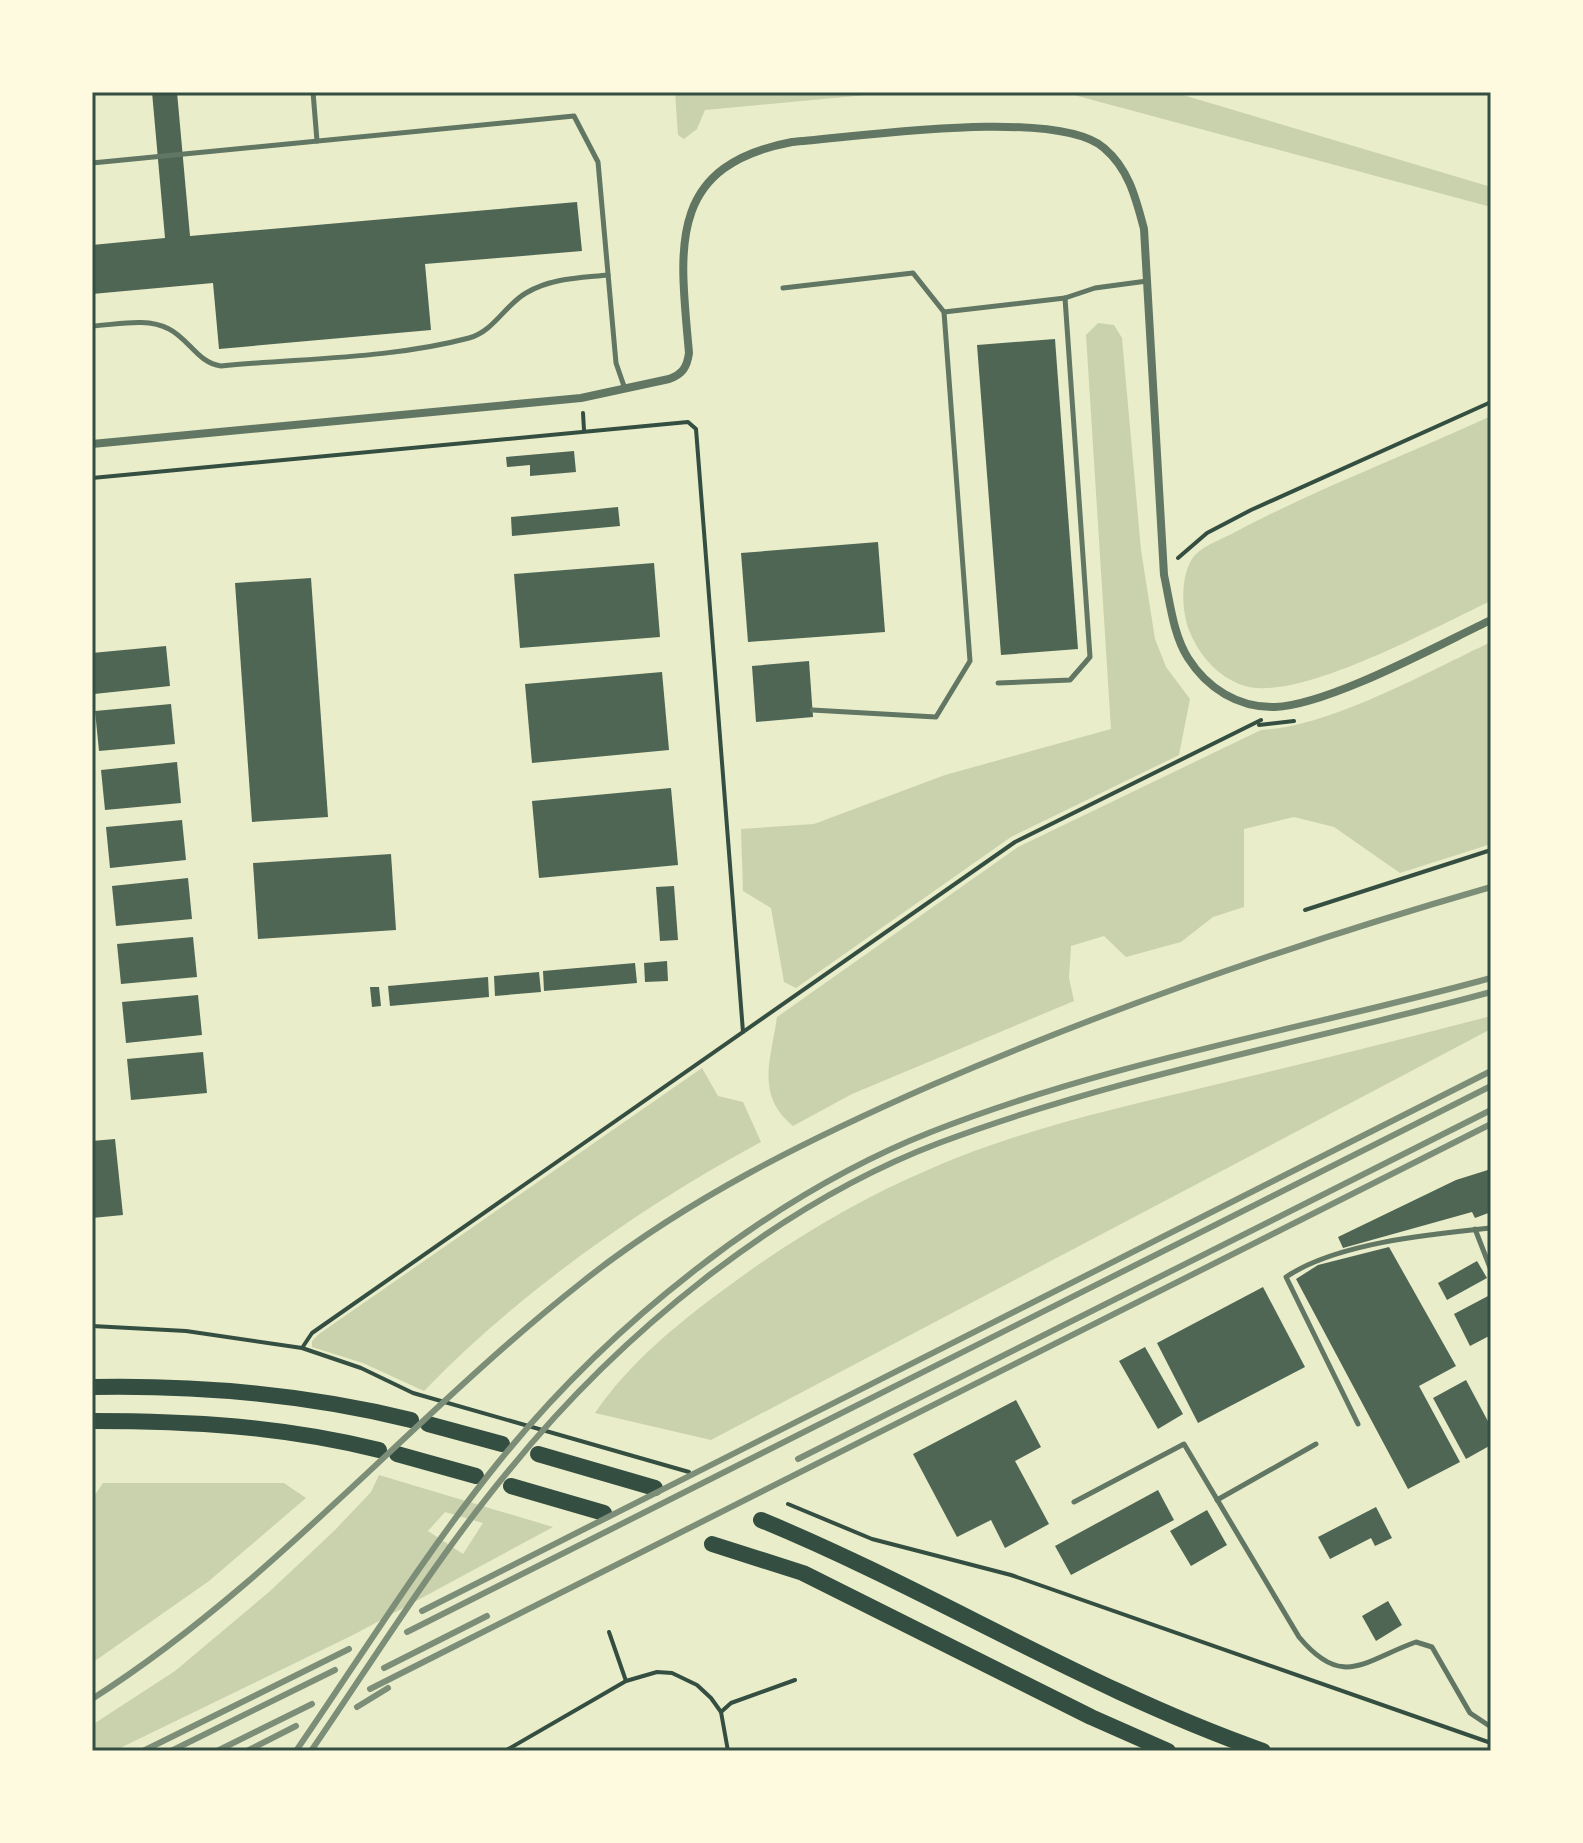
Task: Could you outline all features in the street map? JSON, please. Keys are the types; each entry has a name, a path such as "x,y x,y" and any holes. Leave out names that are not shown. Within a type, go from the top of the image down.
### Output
{"highway":[{"path":"92,1387 181,1385 307,1398 502,1444"},
{"path":"92,1421 189,1421 244,1426 300,1432 379,1450"},
{"path":"397,1454 476,1476"},
{"path":"538,1454 655,1488"},
{"path":"511,1486 604,1513"},
{"path":"761,1520 823,1546 1105,1684 1263,1751"},
{"path":"712,1544 803,1573 1091,1717 1168,1751"}],"street":[{"path":"92,444 581,398 669,379 680,375 687,365 683,236 692,208 728,163 756,149 792,142 1009,126 1079,135 1104,147 1134,190 1144,229 1164,575 1174,622 1186,655 1205,681 1242,702 1274,707 1301,703 1344,688 1491,620"}],"lane":[{"path":"313,92 317,141"},
{"path":"92,163 574,116 598,162 616,363 625,390"},
{"path":"783,288 913,273 944,312 970,661 936,717 812,710"},
{"path":"92,326 159,325 177,334 208,362 221,366 431,346 474,337 495,322 523,294 548,282 608,275"},
{"path":"944,312 1065,298 1095,288 1147,281"},
{"path":"998,683 1070,680 1090,657 1065,298"},
{"path":"1358,1424 1286,1277 1308,1262 1421,1236 1491,1228"},
{"path":"1475,1229 1491,1270"},
{"path":"1074,1502 1184,1444 1299,1637 1314,1656 1334,1666 1356,1669 1416,1642 1432,1647 1470,1713 1491,1727"},
{"path":"1217,1500 1316,1444"}],"path":[{"path":"1164,575 1185,549 1240,516 1491,402"},
{"path":"92,478 688,422 696,429 743,1032"},
{"path":"302,1348 312,1333 1015,842 1257,725 1274,707"},
{"path":"1305,910 1491,850"},
{"path":"92,1326 186,1331 302,1348 361,1368 413,1393 689,1472"},
{"path":"788,1504 872,1539 1011,1575 1491,1743"},
{"path":"609,1632 626,1681"},
{"path":"505,1751 640,1674 672,1673 697,1685 721,1712 728,1751"},
{"path":"721,1712 731,1703 795,1680"}],"green space":[{"path":"675,92 898,92 705,110 697,129 684,139 678,135"},
{"path":"1063,92 1173,92 1491,187 1491,207"},
{"path":"1098,323 1114,325 1122,338 1141,550 1155,639 1166,667 1190,699 1179,755 1011,837 796,988 784,982 771,908 743,891 741,829 814,824 945,775 1111,729 1086,335"},
{"path":"1491,416 1491,601 1367,660 1296,684 1266,688 1242,685 1210,664 1189,630 1183,602 1187,571 1199,551 1299,500"},
{"path":"1491,642 1491,844 1400,873 1334,827 1294,817 1244,829 1244,907 1213,917 1181,942 1126,957 1104,936 1071,946 1069,978 1074,1001 852,1094 793,1126 781,1114 774,1102 768,1076 777,1017 1018,847 1261,730 1288,727 1347,709"},
{"path":"1491,1016 1491,1029 711,1440 595,1413 623,1377 655,1345 726,1288 824,1222 930,1169 999,1142 1070,1121"},
{"path":"702,1068 718,1096 743,1102 761,1142 671,1194 583,1254 500,1319 424,1391 363,1363 312,1347 312,1341 319,1334"},
{"path":"379,1475 553,1527 355,1634 114,1751 92,1751 92,1725 175,1671 269,1592 371,1492","holes":["445,1512 483,1523 463,1554 428,1531"]},
{"path":"103,1483 284,1483 306,1498 209,1581 92,1663 92,1499"}],"building":[{"path":"152,92 177,92 190,236 577,202 582,251 425,264 431,330 219,349 213,283 92,294 92,245 165,238"},
{"path":"1055,339 1078,649 1001,655 977,345"},
{"path":"574,451 576,472 530,476 530,465 507,467 506,457"},
{"path":"618,507 620,526 512,536 511,517"},
{"path":"878,542 885,632 748,642 741,553"},
{"path":"654,563 660,637 520,648 514,574"},
{"path":"311,578 328,817 252,822 235,583"},
{"path":"166,646 170,686 94,694 92,653"},
{"path":"809,661 813,717 756,722 752,666"},
{"path":"662,672 669,750 532,763 525,684"},
{"path":"171,704 175,744 99,751 95,711"},
{"path":"177,762 181,803 105,810 101,770"},
{"path":"671,788 678,865 539,878 532,801"},
{"path":"182,820 186,860 110,868 106,827"},
{"path":"391,854 396,930 258,939 253,863"},
{"path":"188,878 192,919 116,926 112,886"},
{"path":"674,886 678,940 660,941 656,887"},
{"path":"193,937 197,977 121,984 117,944"},
{"path":"667,961 668,981 645,982 644,963"},
{"path":"635,963 637,983 544,991 543,971"},
{"path":"539,972 541,992 495,996 494,976"},
{"path":"488,977 489,997 390,1006 388,986"},
{"path":"370,987 379,987 381,1006 372,1007"},
{"path":"198,995 202,1035 126,1043 122,1002"},
{"path":"203,1052 207,1093 131,1100 127,1059"},
{"path":"115,1139 123,1215 92,1218 92,1141"},
{"path":"1491,1169 1491,1212 1475,1218 1472,1212 1343,1248 1338,1237 1456,1180"},
{"path":"1389,1247 1456,1366 1419,1386 1460,1462 1408,1489 1296,1279 1318,1265"},
{"path":"1477,1261 1487,1278 1447,1300 1438,1283"},
{"path":"1263,1287 1305,1367 1198,1423 1157,1343"},
{"path":"1488,1296 1491,1335 1470,1346 1454,1314"},
{"path":"1145,1347 1183,1414 1158,1429 1119,1361"},
{"path":"1466,1380 1491,1427 1491,1445 1466,1459 1433,1398"},
{"path":"1016,1400 1041,1447 1015,1461 1049,1524 1005,1548 991,1520 957,1537 913,1454"},
{"path":"1158,1490 1174,1520 1071,1575 1055,1546"},
{"path":"1376,1507 1392,1538 1375,1546 1371,1538 1330,1559 1318,1537"},
{"path":"1207,1510 1227,1545 1191,1566 1170,1531"},
{"path":"1388,1601 1402,1625 1376,1641 1362,1616"}],"railway":[{"path":"92,1699 221,1604 519,1334 581,1283 663,1224 706,1198 840,1127 1069,1028 1278,953 1491,887"},
{"path":"296,1751 444,1534 540,1413 639,1316 693,1271 750,1230 809,1192 870,1159 999,1107 1138,1066 1491,978"},
{"path":"311,1751 457,1537 553,1419 651,1323 760,1238 878,1169 1006,1119 1143,1079 1491,992"},
{"path":"422,1611 1491,1071"},
{"path":"407,1632 1491,1086"},
{"path":"798,1459 1491,1110"},
{"path":"370,1689 1491,1124"},
{"path":"384,1668 487,1616"},
{"path":"143,1751 349,1649"},
{"path":"171,1751 335,1670"},
{"path":"357,1707 388,1688"},
{"path":"217,1751 312,1704"},
{"path":"247,1751 296,1726"}]}
